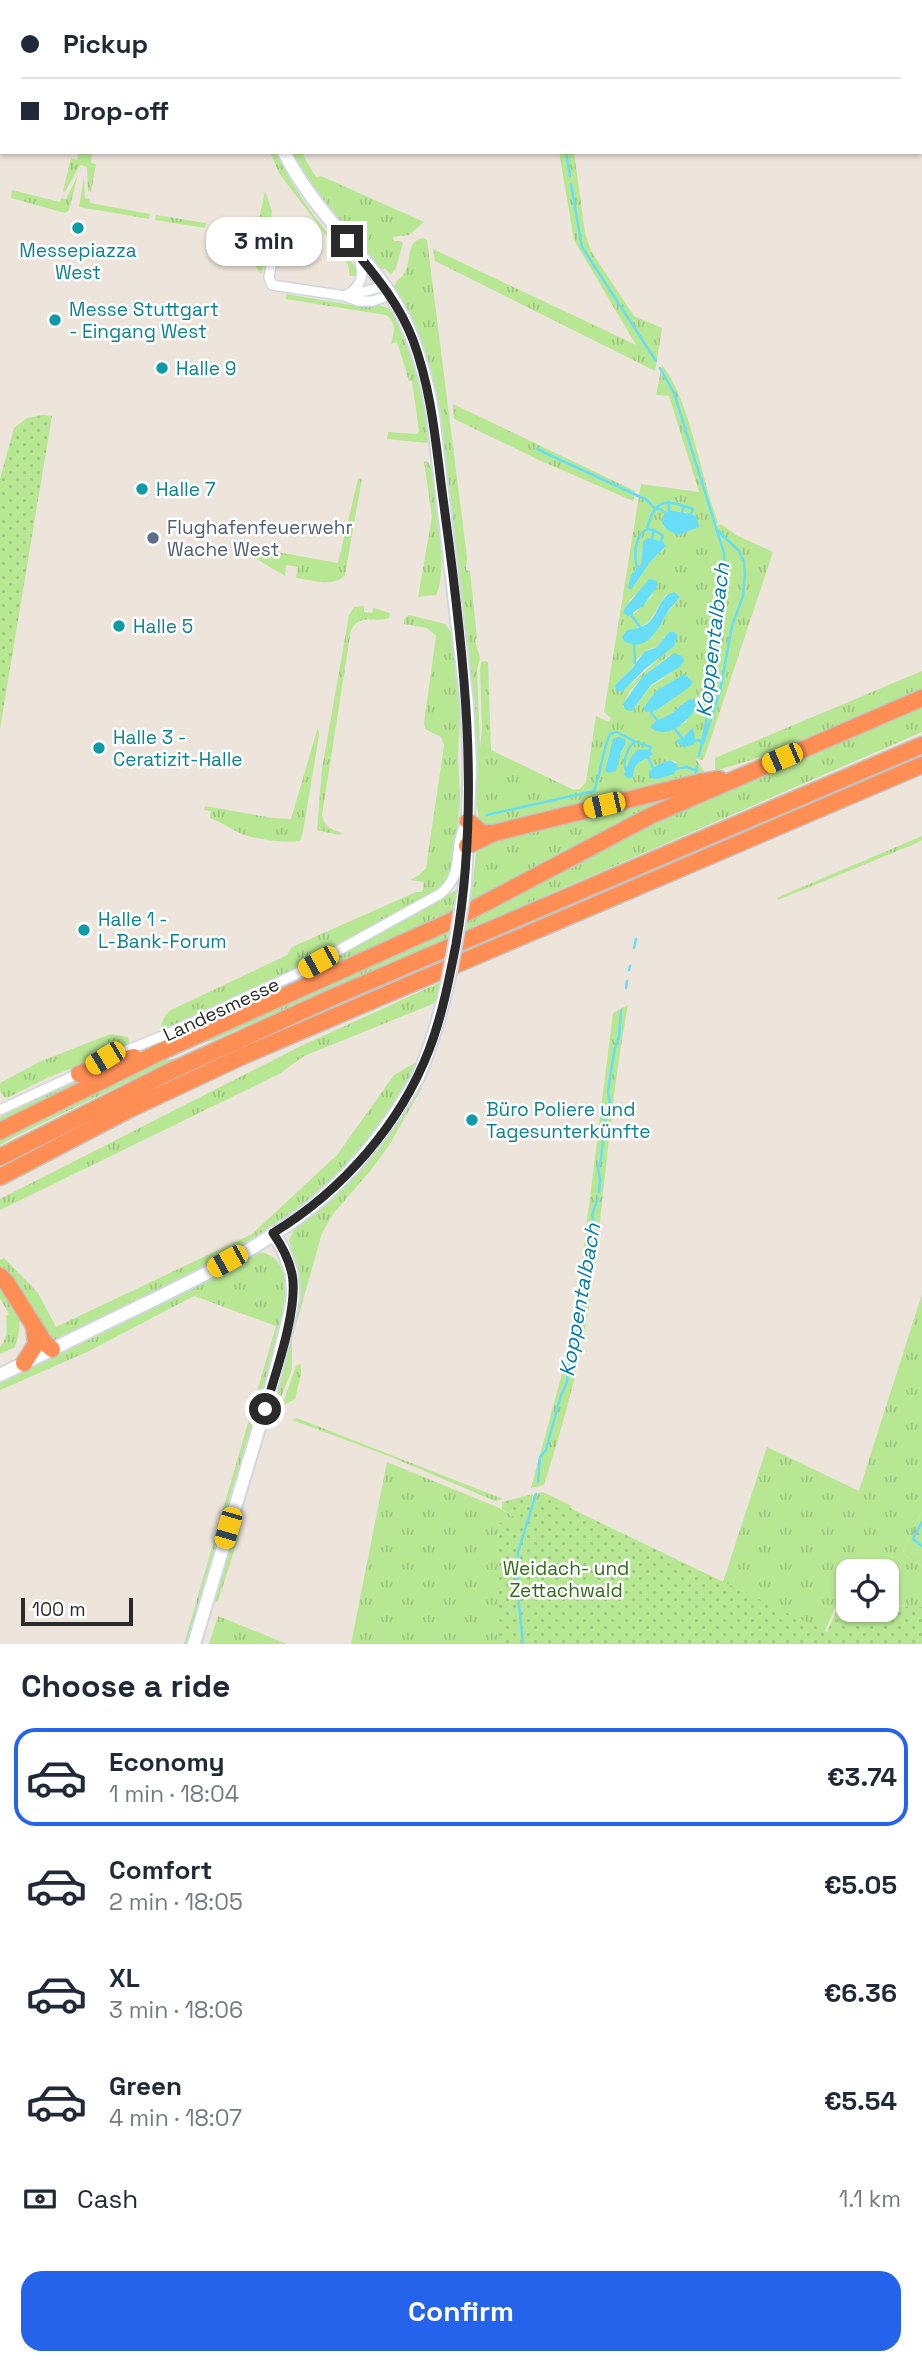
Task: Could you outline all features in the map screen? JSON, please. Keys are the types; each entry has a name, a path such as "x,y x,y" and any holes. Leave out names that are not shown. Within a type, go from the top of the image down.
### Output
{"highway":[{"path":"0,1131 160,1052 449,922 627,828 922,698"},
{"path":"0,1157 173,1070 320,1003 922,745"},
{"path":"0,1177 130,1109 256,1051 922,765"},
{"path":"467,846 494,833 700,782 739,777"},
{"path":"468,821 478,831 494,833"},
{"path":"79,1074 117,1061 160,1052"},
{"path":"0,1276 19,1299 52,1349"},
{"path":"24,1363 36,1343 33,1324"}],"main road":[{"path":"0,1375 187,1283 273,1233 322,1199 359,1162 394,1117 418,1077 444,1002 465,884 470,766 466,694 433,416 425,375 415,345 387,290 306,191 285,154"},
{"path":"194,1644 271,1390 290,1313 293,1297 292,1274 283,1249 273,1233"}],"street":[{"path":"274,248 269,277 272,285 345,296 387,290"},
{"path":"345,296 362,281 359,256"},
{"name":"Landesmesse","path":"0,1110 79,1074 105,1058 165,1035 294,975 440,894 457,870 461,833 468,821"}],"green space":[{"path":"78,154 92,154 91,163 96,164 91,192 88,191 87,167 80,165 65,192 63,191 71,158 77,160"},
{"path":"271,154 277,154 303,200 359,273 356,276 350,276 348,265 279,173"},
{"path":"292,154 302,154 316,177 321,176 424,222 409,235 393,237 394,241 403,243 396,268 391,275 385,268 381,271"},
{"path":"559,154 574,154 585,233 591,251 634,316 662,328 655,371 435,261 433,249 636,345 574,240"},
{"path":"78,175 69,210 65,213 11,198 12,190 60,202 61,198 66,199"},
{"path":"84,176 85,198 90,199 90,203 150,214 149,219 79,207"},
{"path":"265,191 272,211 269,238 212,229 212,223 264,232 266,221 259,219"},
{"path":"156,215 206,223 205,228 155,220"},
{"path":"417,240 427,240 467,557 466,570 470,571 477,637 475,640 480,658 477,670 480,748 480,669 481,662 485,661 488,662 491,750 574,790 580,789 586,782 596,716 609,722 611,718 604,712 641,484 699,492 669,396 656,395 662,365 672,380 688,419 718,522 714,527 721,524 736,535 773,552 705,756 702,760 695,758 706,774 489,828 479,820 477,806 475,810 476,726 450,492 431,369 416,329 394,288 404,274 411,248","holes":["675,511 688,513 694,529 679,535 663,526 667,514","666,546 650,562 631,590 631,575 641,564 641,549","638,592 653,595 632,616 629,601","666,595 680,598 652,638 643,643 636,628 650,619","665,636 668,650 620,692 615,685 647,650 659,646","670,655 672,673 651,686 632,711 623,707 636,684","684,674 681,693 657,710 644,707 656,691","689,699 695,699 686,722 665,733 656,721 671,714","626,743 619,756 605,770 610,750","639,749 651,751 648,757 644,757 637,764 633,772 625,772","670,760 677,762 663,778 649,778 649,771 657,765"]},
{"path":"253,249 263,254 265,261 261,274 247,254"},
{"path":"286,294 352,305 379,305 392,310 413,360 421,388 429,438 427,443 387,439 388,432 417,434 419,431 412,381 409,381 397,342 391,344 394,328 392,321 386,315 286,299"},
{"path":"453,404 635,491 633,501 454,419"},
{"path":"52,416 0,729 0,479 14,428 27,418"},
{"path":"424,461 428,462 432,470 440,534 441,569 436,595 418,597 432,517"},
{"path":"362,478 345,575 340,579 322,582 296,578 298,567 286,565 285,576 249,552 250,547 338,563 358,479"},
{"path":"364,606 364,612 372,613 373,608 390,613 389,618 383,620 359,621 351,630 322,815 329,827 342,833 339,835 317,830 322,769 349,615 354,607"},
{"path":"409,615 445,624 452,633 461,703 458,755 460,797 455,866 444,888 291,973 162,1033 163,1020 171,1010 287,955 292,947 416,892 422,892 424,882 410,880 426,868 444,745 441,737 425,729 424,723 436,636 427,628 404,624 404,619"},
{"path":"922,671 922,689 764,756 715,771 715,758"},
{"path":"922,703 922,732 214,1040 197,1044 641,828"},
{"path":"318,727 319,735 300,841 255,838 210,818 211,811 204,810 205,806 291,819"},
{"path":"694,788 445,918 342,964 289,984 288,982 473,881 476,852 483,843"},
{"path":"922,836 922,840 912,845 778,900 777,898 795,890"},
{"path":"441,982 435,1003 304,1056 279,1074 0,1210 0,1199 301,1046"},
{"path":"628,1005 583,1341 544,1485 531,1488 573,1333 613,1013"},
{"path":"110,1034 128,1037 130,1046 49,1077 9,1097 4,1097 0,1091 0,1083 39,1062"},
{"path":"175,1059 0,1145 0,1137 154,1061"},
{"path":"418,1061 396,1106 343,1167 304,1204 221,1259 52,1344 0,1269 0,1260 4,1258 38,1293 56,1327 252,1234 337,1155 394,1075"},
{"path":"123,1064 0,1125 0,1117 62,1084"},
{"path":"421,1087 388,1147 333,1214 322,1233 292,1339 292,1369 280,1400 276,1399 300,1297 299,1275 289,1240 294,1230 334,1198 367,1162"},
{"path":"257,1252 274,1258 279,1264 287,1288 288,1305 191,1644 184,1644 276,1326 194,1296 87,1352 0,1390 0,1381"},
{"path":"0,1284 15,1307 19,1328 15,1347 0,1354 6,1332 6,1316 9,1314 0,1298"},
{"path":"922,1294 922,1510 903,1551 907,1557 922,1566 922,1611 916,1613 899,1606 899,1559 836,1559 836,1606 824,1633 682,1644 723,1582 767,1447 859,1491"},
{"path":"301,1364 295,1399 282,1406 296,1366"},
{"path":"297,1418 503,1499 495,1501 391,1457 292,1420"},
{"path":"267,1428 243,1504 238,1539 218,1601 214,1603 212,1602 242,1491"},
{"path":"387,1462 497,1507 527,1524 534,1494 543,1492 572,1506 567,1518 548,1644 351,1644"},
{"name":"Weidach- und Zettachwald","path":"533,1494 529,1521 543,1495 827,1632 836,1611 836,1622 899,1622 899,1606 922,1607 922,1644 497,1644 499,1523 527,1525 502,1509 502,1502"},
{"path":"922,1510 922,1566 907,1557 903,1551"},
{"path":"218,1616 287,1644 209,1644"}],"water":[{"path":"669,510 697,517 699,527 679,535 670,531 661,520"},
{"path":"648,538 663,542 666,546 650,562 631,590 628,588 631,575 641,564 643,541"},
{"path":"649,579 657,581 658,585 643,606 628,616 623,613 625,608"},
{"path":"674,592 680,597 650,639 639,644 624,641 622,638 626,631 648,623 665,597"},
{"path":"669,632 678,635 674,646 623,691 616,691 615,685 631,670 644,652 657,647"},
{"path":"674,653 682,656 684,661 681,666 651,685 632,711 625,710 623,704 642,677"},
{"path":"684,674 692,681 691,686 657,710 645,712 644,707 656,691"},
{"path":"689,699 695,699 698,706 677,728 663,732 650,727 671,714"},
{"path":"693,727 693,745 683,747 675,741 683,738"},
{"path":"613,739 625,739 626,743 616,771 608,773 605,770"},
{"path":"639,749 649,750 653,754 637,764 633,777 628,779 624,774 631,757"},
{"path":"670,760 678,765 674,774 658,779 649,778 649,771"}],"waterway":[{"name":"Koppentalbach","path":"566,154 570,176"},
{"name":"Koppentalbach","path":"571,184 582,247 656,361"},
{"name":"Koppentalbach","path":"660,368 674,393 724,553 725,573 707,718 699,756"},
{"path":"537,449 647,500 655,509 667,514"},
{"path":"669,502 669,510"},
{"path":"637,569 637,541 647,529 657,506 675,504 693,509 691,514"},
{"path":"682,513 684,506"},
{"path":"647,529 654,530 652,539"},
{"path":"703,743 720,691 732,626 743,596 745,574 739,551 716,529"},
{"path":"654,530 663,536 661,541"},
{"path":"632,612 640,630"},
{"path":"634,642 635,663"},
{"path":"652,710 651,713 658,721"},
{"path":"674,728 683,739"},
{"path":"487,815 594,791 607,741 610,734 617,732 651,747 647,755 653,768"},
{"path":"692,741 699,740 702,743"},
{"path":"626,770 626,755 634,741"},
{"name":"Koppentalbach","path":"696,774 697,766"},
{"path":"676,769 687,767 697,771"},
{"name":"Koppentalbach","path":"634,948 636,939"},
{"name":"Koppentalbach","path":"629,970 630,966"},
{"name":"Koppentalbach","path":"626,988 627,981"},
{"name":"Koppentalbach","path":"599,1192 598,1168 610,1103 608,1091 619,1038 621,1011"},
{"name":"Koppentalbach","path":"538,1482 540,1457 546,1450 567,1382 568,1364 574,1354 574,1339 582,1311 583,1288 594,1223 592,1215 598,1198"},
{"name":"Koppentalbach","path":"523,1644 517,1586 518,1552 536,1494"},
{"path":"922,1522 913,1539 922,1546"},
{"path":"187,1644 196,1613"}],"place":[{"name":"Messepiazza West","path":"78,228"},
{"name":"Messe Stuttgart - Eingang West","path":"55,320"},
{"name":"Halle 9","path":"162,368"},
{"name":"Halle 7","path":"142,489"},
{"name":"Flughafenfeuerwehr Wache West","path":"153,538"},
{"name":"Halle 5","path":"119,626"},
{"name":"Halle 3 - Ceratizit-Halle","path":"99,748"},
{"name":"Halle 1 - L-Bank-Forum","path":"84,930"},
{"name":"Büro Poliere und Tagesunterkünfte","path":"472,1120"}],"route":[{"path":"265,1409 293,1297 292,1274 283,1249 273,1233 322,1199 359,1162 394,1117 418,1077 438,1027 453,960 465,884 470,766 467,704 430,397 412,337 394,301 378,277 347,241"}]}
